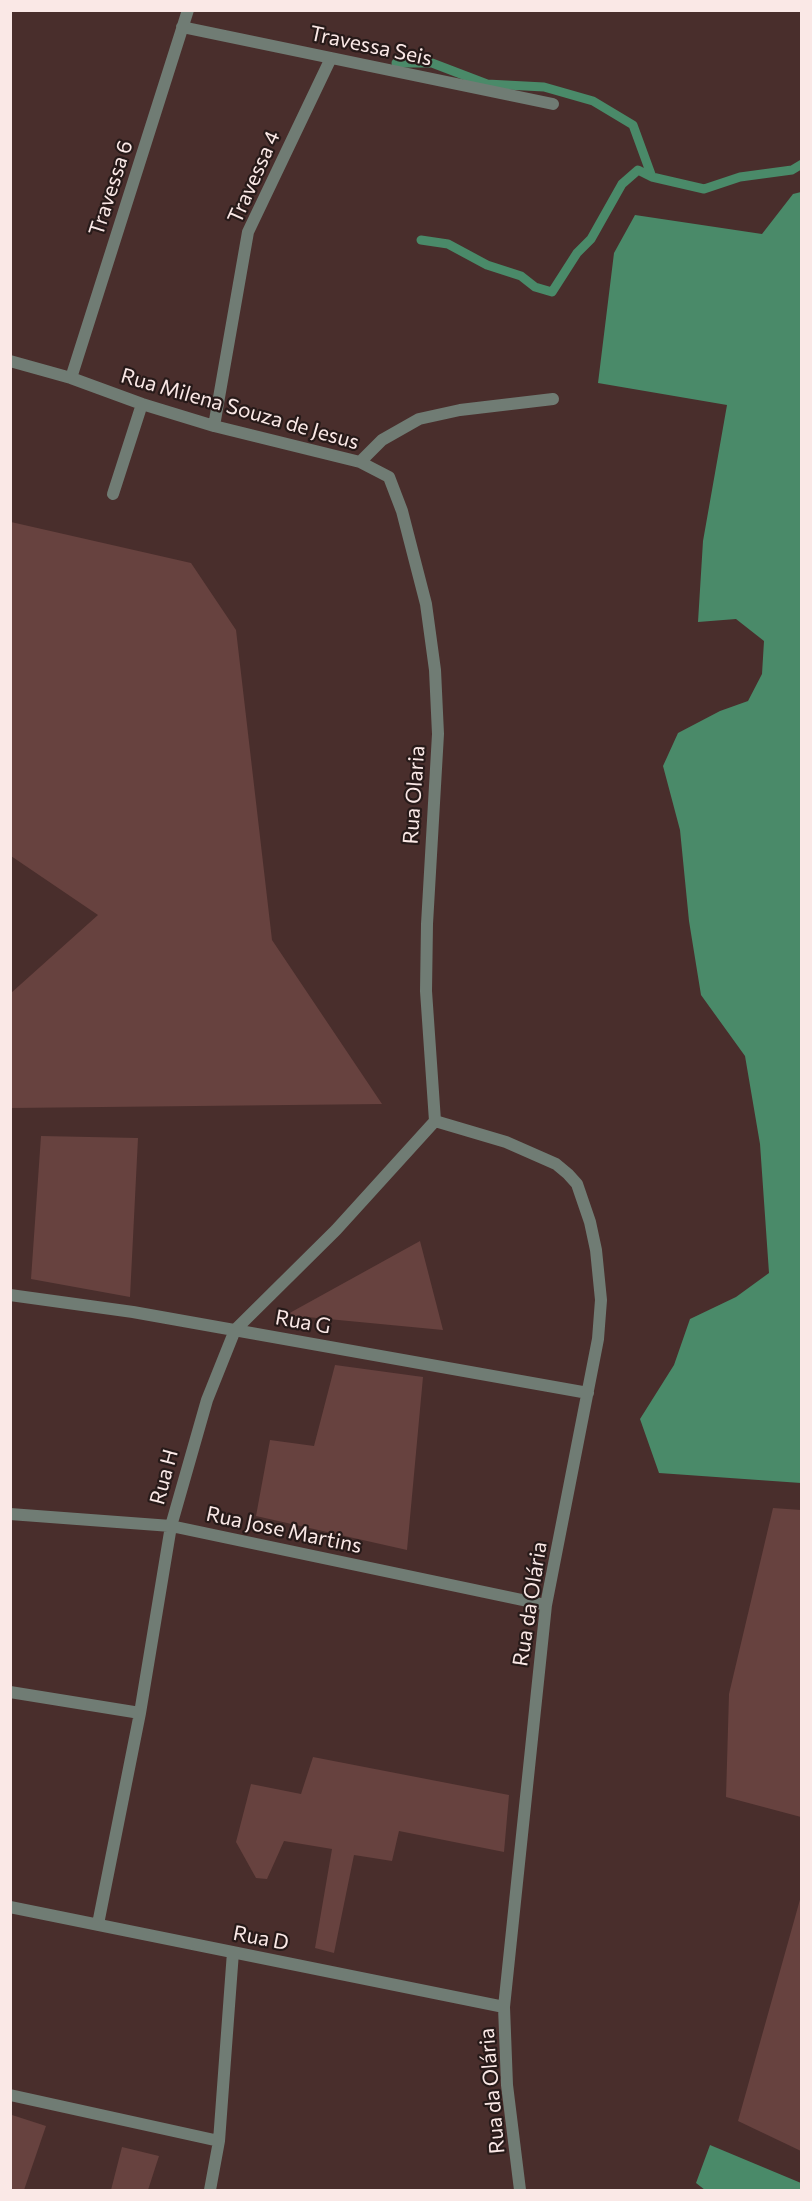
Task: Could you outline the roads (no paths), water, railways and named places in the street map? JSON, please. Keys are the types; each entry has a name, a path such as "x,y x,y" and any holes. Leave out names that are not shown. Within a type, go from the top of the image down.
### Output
{"street":[{"name":"Travessa 6","path":"71,378 188,10"},
{"name":"Travessa Seis","path":"182,27 553,104"},
{"name":"Travessa 4","path":"214,426 248,232 331,58"},
{"name":"Rua Milena Souza de Jesus","path":"10,361 71,378 141,404 214,426 360,462 389,477"},
{"path":"360,462 382,440 419,419 460,410 553,399"},
{"path":"113,494 141,404"},
{"name":"Rua Olaria","path":"389,477 402,511 426,604 435,670 438,734 427,913 426,991 435,1121"},
{"name":"Rua H","path":"98,1924 140,1713 171,1526 207,1400 235,1330 336,1230 435,1121"},
{"name":"Rua da Olária","path":"435,1121 506,1142 534,1153 556,1164 577,1184 590,1222 596,1250 601,1300 598,1339 546,1605 504,2007 507,2085 520,2190"},
{"name":"Rua G","path":"10,1295 133,1312 588,1393"},
{"name":"Rua Jose Martins","path":"10,1514 171,1526 546,1605"},
{"path":"10,1692 140,1713"},
{"name":"Rua D","path":"10,1907 504,2007"},
{"path":"210,2190 219,2141 233,1952"},
{"path":"10,2095 219,2141"}],"waterway":[{"path":"396,63 432,63 487,84 544,87 593,101 633,125 652,177"},
{"path":"421,240 448,244 487,265 521,276 535,287 552,292 577,253 591,239 622,184 638,170 652,177 704,189 740,177 792,170 802,164"}]}
